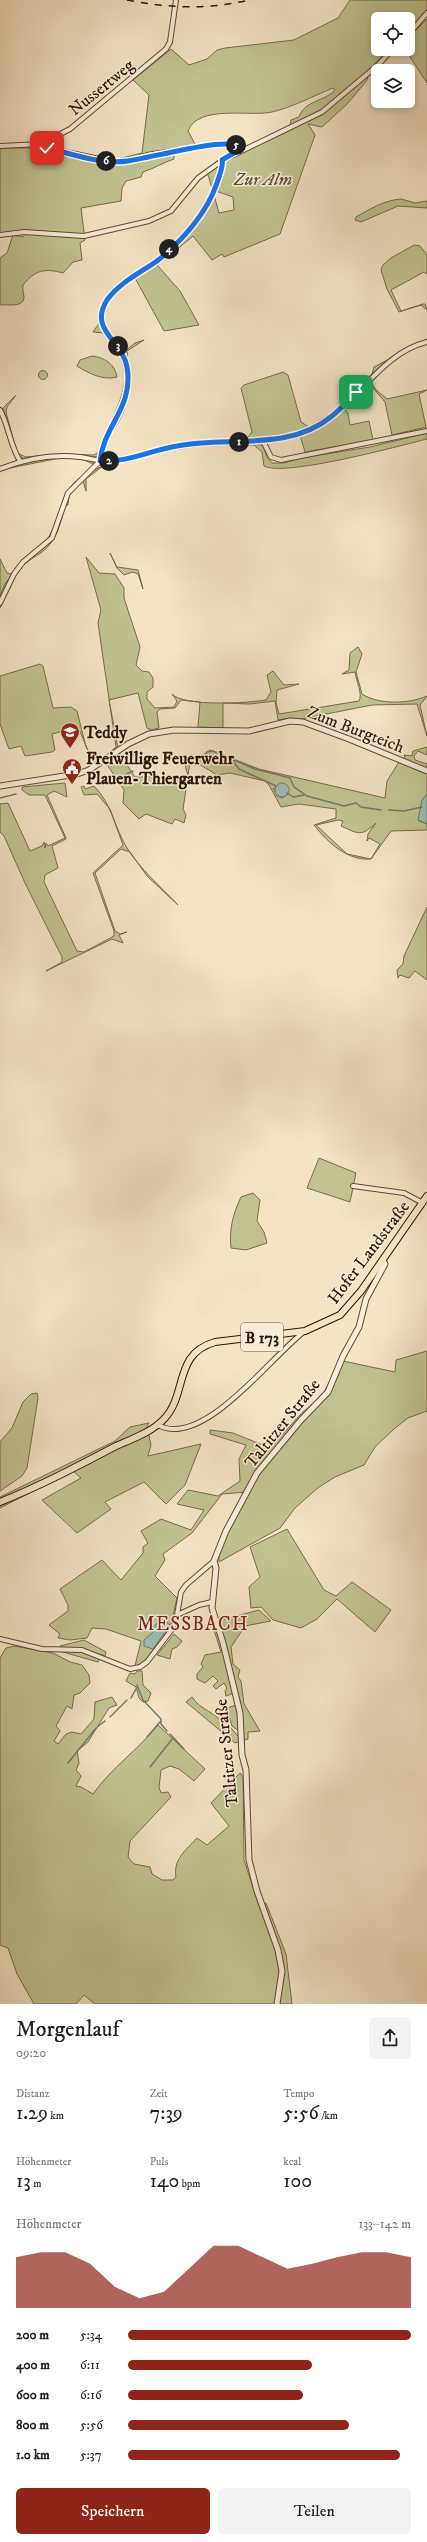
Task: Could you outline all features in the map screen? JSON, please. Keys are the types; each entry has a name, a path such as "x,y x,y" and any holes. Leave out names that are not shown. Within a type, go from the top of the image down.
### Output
{"main road":[{"name":"Hofer Landstraße","path":"158,1425 170,1413 187,1362 202,1347 216,1342 305,1331 340,1315 361,1291 427,1196"},
{"name":"B 173","path":"0,1502 73,1468 158,1425"}],"street":[{"name":"Nussertweg","path":"0,146 41,144 79,123 163,54 170,42 176,0"},
{"path":"415,27 427,13"},
{"path":"0,235 24,232 84,236 149,221 171,211 198,178 222,160 239,150 322,112 378,65 386,56"},
{"path":"41,144 47,148 109,161 128,161 152,155 219,144 237,145 239,150"},
{"path":"0,603 14,574 23,562 52,538 68,494 100,461 104,443 123,409 127,388 128,367 122,350 102,327 102,320 107,301 129,279 166,253 197,220 214,193 222,160"},
{"path":"0,469 20,461 64,456 100,461 124,458 178,445 263,441 313,428 332,416 388,363 400,354 427,342"},
{"path":"0,410 8,423 14,452 20,461"},
{"path":"263,441 271,457 281,460 427,431"},
{"name":"Zum Burgteich","path":"0,786 76,774 89,770 128,744 149,734 174,730 250,731 290,721 303,722 427,771"},
{"path":"353,1186 404,1193 423,1203"},
{"name":"Taltitzer Straße","path":"277,2004 282,1971 278,1950 257,1891 249,1860 246,1770 242,1755 240,1713 212,1602 216,1568 214,1561 226,1531 257,1473 296,1425 328,1392 343,1356 358,1327 366,1299 385,1264 383,1260"},
{"name":"Hofer Landstraße","path":"158,1425 173,1430 195,1424 209,1416 251,1384 281,1351 305,1331"},
{"path":"0,1639 42,1649 82,1650 130,1669 140,1667 147,1662 173,1628 178,1615 181,1592 186,1585 214,1561"},
{"path":"178,1615 199,1605 212,1602"}],"green space":[{"name":"Zur Alm","path":"350,0 427,0 427,11 415,25 415,12 371,12 371,56 383,56 374,64 371,64 371,67 366,72 368,79 348,103 322,127 308,124 315,135 280,234 224,257 222,254 212,260 193,236 164,260 196,226 214,195 219,213 234,210 233,197 216,191 226,160 293,129 290,125 291,120 299,117 302,111 310,104 331,94 335,90 333,88 272,112 226,113 202,117 194,123 188,131 196,146 174,151 174,159 143,172 141,177 126,181 122,188 121,201 81,208 85,240 80,243 82,260 73,262 63,273 46,271 36,273 23,285 24,298 21,303 14,305 0,305 0,258 7,253 13,235 23,237 25,234 23,231 0,234 0,148 44,148 105,162 142,153 149,95 133,80 171,49 189,65 207,59 217,50 225,48 294,40 338,18"},
{"path":"427,19 427,83 410,56 415,56 415,31"},
{"path":"218,163 221,165 213,191 207,172"},
{"path":"401,199 415,203 427,201 427,208 398,206 361,222 355,220 356,217 378,205"},
{"path":"414,245 420,246 427,255 427,274 424,272 391,290 401,311 423,304 425,304 427,310 421,305 399,312 387,289 381,270 383,265 391,258"},
{"path":"157,265 180,291 199,325 164,331 135,278"},
{"path":"100,322 103,331 117,346 122,354 126,368 127,381 121,406 99,455 95,457 67,455 26,459 19,457 13,446 3,408 16,395 7,407 6,412 17,453 26,457 59,454 94,455 99,452 118,406 125,378 123,364 116,349 104,333 93,332"},
{"path":"427,339 397,356 371,375 374,367"},
{"path":"144,340 127,351 129,391 125,407 120,420 106,444 103,454 108,459 146,452 113,460 105,459 102,456 107,437 124,409 128,394 125,351 135,343"},
{"path":"92,356 101,358 108,362 114,368 117,377 101,377 91,374 77,366 80,360"},
{"path":"41,371 45,371 47,375 45,379 41,379 39,377 39,373"},
{"path":"283,372 288,375 301,422 309,427 334,411 314,426 285,436 269,439 191,443 247,438 252,432 241,388 244,385"},
{"path":"368,382 371,382 376,390 387,399 427,390 419,394 426,427 392,435 385,402"},
{"path":"343,408 348,413 350,425 369,421 373,440 305,452 300,435 323,424"},
{"path":"427,433 427,439 369,454 294,467 276,468 264,466 262,452 254,445 206,446 255,443 263,446 267,457 272,463 284,463 300,458 370,447"},
{"path":"191,443 146,452 171,446"},
{"path":"191,447 162,452 105,466 112,462 136,456"},
{"path":"75,457 93,461 95,464 90,470 93,464 82,459 60,458 0,470 37,460 56,458"},
{"path":"102,467 86,479 86,491 83,481 94,471"},
{"path":"86,474 71,488 57,520 62,503 74,482"},
{"path":"69,496 68,505 65,506 55,537 47,548 29,560 16,574 19,569 53,538 67,500"},
{"path":"40,547 21,563 5,584 0,596 0,559 7,573 11,574 20,563"},
{"path":"110,553 117,567 138,570 143,589 138,574 133,572 124,575 117,568"},
{"path":"86,557 99,573 115,574 124,588 124,598 140,647 136,665 142,671 149,672 153,678 153,687 147,692 147,699 155,708 174,707 177,701 172,694 179,698 191,701 181,700 175,708 160,709 157,712 159,728 151,730 147,728 138,693 109,700 98,623 101,610"},
{"path":"358,647 362,654 356,672 362,694 369,698 385,702 412,701 427,696 420,705 427,736 417,704 372,705 301,719 291,718 278,720 275,701 250,704 223,703 266,700 271,692 267,675 273,671 284,685 299,684 277,690 276,702 279,714 359,701 360,691 355,672 342,674 349,670 350,653"},
{"path":"40,664 43,666 53,708 71,707 77,711 85,744 78,727 52,734 55,750 52,752 25,756 21,746 9,749 0,724 0,676"},
{"path":"200,702 223,703 223,728 198,727"},
{"path":"110,704 118,748 104,758 116,747"},
{"path":"427,747 427,755 418,751 414,756 415,760 427,764 427,769 406,761 404,755 412,756 413,751"},
{"path":"88,750 94,760 101,759 94,764 91,764 93,762"},
{"path":"210,750 259,769 385,798 387,781 399,762 427,774 427,794 422,800 419,821 427,824 427,830 391,831 371,859 380,844 369,838 367,841 368,834 376,823 360,833 341,826 343,821 338,820 316,825 347,854 332,844 314,825 336,818 336,809 299,804 281,807 269,785 265,781 230,773 217,775 194,761 190,762 188,776 183,757 202,756","holes":["273,788 288,794 282,798 277,796"]},
{"path":"119,753 135,777 188,776 183,809 186,815 184,823 175,819 172,824 146,814 139,819 123,803 124,790 106,763"},
{"path":"65,783 67,797 54,791 47,795 66,839 52,846 58,868 45,875 44,882 77,951 84,952 114,936 114,931 93,873 123,845 113,819 130,852 121,849 95,873 115,931 120,934 127,932 119,935 123,943 112,939 46,971 62,962 62,957 25,883 4,836 0,832 0,804 8,803 30,851 42,846 44,842 45,848 46,843 48,846 65,838 45,795 29,795 22,790 22,787"},
{"path":"84,786 85,789 94,786 109,807 97,794 84,795 81,787"},
{"path":"347,854 371,859 363,859"},
{"path":"137,862 151,878 178,905 147,876"},
{"path":"427,907 427,980 415,971 409,978 400,975 398,978 397,970 403,964 404,956"},
{"path":"319,1158 356,1173 350,1202 307,1188"},
{"path":"253,1193 260,1200 257,1221 264,1232 267,1243 246,1250 231,1248 231,1228 238,1203 241,1197"},
{"path":"427,1351 427,1411 408,1418 394,1429 375,1447 364,1465 335,1477 319,1487 295,1508 280,1528 219,1562 219,1550 247,1492 222,1494 192,1533 163,1554 165,1560 155,1576 177,1598 170,1628 143,1663 135,1666 141,1641 106,1629 92,1628 87,1638 70,1640 58,1638 60,1634 49,1625 68,1611 68,1605 60,1589 102,1560 121,1580 143,1553 143,1547 148,1543 141,1531 161,1519 191,1530 204,1510 177,1504 188,1490 218,1496 240,1481 239,1459 246,1445 210,1434 210,1430 233,1433 270,1448 300,1415 323,1394 333,1375 337,1378 343,1361 395,1372 396,1360"},
{"path":"37,1393 38,1398 27,1468 22,1476 0,1491 0,1442 12,1428 23,1402 31,1394"},
{"path":"149,1423 147,1426 151,1445 148,1456 201,1444 185,1485 166,1504 144,1482 105,1502 111,1509 77,1533 42,1500 81,1478 73,1471 0,1508 0,1497 115,1441 130,1427"},
{"path":"287,1529 324,1590 336,1596 352,1582 391,1610 375,1632 337,1599 317,1619 301,1628 273,1620 261,1607 251,1608 249,1587 260,1577 250,1547"},
{"path":"259,1610 271,1621 245,1626 231,1647 233,1664 240,1670 238,1677 241,1681 244,1704 260,1731 248,1732 248,1739 235,1743 186,1702 192,1697 196,1702 218,1718 226,1727 232,1729 238,1736 239,1731 232,1726 226,1708 241,1704 237,1692 226,1696 225,1691 227,1688 224,1683 216,1689 213,1686 218,1681 213,1676 205,1683 197,1679 197,1674 203,1667 201,1664 205,1655 221,1652 214,1630 221,1620"},
{"path":"174,1634 182,1641 177,1647 172,1649 170,1659 157,1655"},
{"path":"84,1640 106,1652 105,1656 100,1654 98,1662 59,1651 60,1646"},
{"path":"14,1646 53,1653 70,1662 82,1665 89,1675 90,1683 80,1693 74,1695 72,1709 67,1706 56,1726 60,1731 54,1741 58,1744 66,1734 72,1732 81,1734 94,1719 95,1702 112,1697 117,1705 109,1708 88,1742 77,1751 79,1763 76,1770 81,1776 76,1786 81,1787 93,1794 109,1775 158,1725 205,1769 194,1781 179,1769 170,1766 161,1770 159,1787 161,1793 168,1792 171,1797 130,1841 128,1857 134,1864 150,1867 152,1874 162,1880 173,1880 176,1877 176,1865 178,1860 197,1838 207,1845 229,1826 211,1803 240,1773 243,1777 244,1860 259,1906 266,1903 286,1954 292,2004 95,2004 84,1995 76,2004 34,2004 17,1974 8,1948 0,1945 0,1658 6,1648"},
{"path":"137,1671 142,1671 143,1685 151,1693 148,1701 143,1702 139,1698 136,1687 126,1681 130,1673 135,1674"}],"water":[{"path":"279,783 285,783 289,787 289,793 285,797 279,797 275,793 275,787"},
{"path":"427,794 427,824 418,820 422,800"},
{"path":"162,1619 170,1625 153,1649 144,1646 144,1640 153,1632 152,1628"}],"waterway":[{"path":"184,759 199,760 207,752 213,751 255,769 290,778 294,787 307,796 344,806 356,803 361,807 381,810"},
{"path":"233,761 239,769 276,786"},
{"path":"117,779 133,771"},
{"path":"287,793 293,797 304,795"},
{"path":"0,798 16,794"},
{"path":"389,810 404,811 422,807"},
{"path":"137,1685 143,1700 161,1719 161,1724 167,1731"},
{"path":"131,1698 137,1687"},
{"path":"110,1717 127,1700"},
{"path":"68,1763 96,1728 105,1721"},
{"path":"147,1737 160,1722"},
{"path":"170,1734 184,1749"},
{"path":"150,1767 173,1738"}],"railway":[{"path":"127,0 158,5 188,7 203,7 249,0"}],"place":[{"name":"Teddy","path":"70,749"},
{"name":"Freiwillige Feuerwehr Plauen-Thiergarten","path":"72,785"}],"district":[{"name":"MESSBACH","path":"193,1623"}],"route":[{"path":"47,148 109,161 128,161 142,156 179,152 219,144 237,145 239,150 222,160 223,162 214,193 197,220 166,253 129,279 107,301 102,320 102,327 107,335 122,350 128,367 127,388 123,409 104,443 100,461 108,462 178,445 258,441 293,435 313,428 332,416 356,392"}]}
